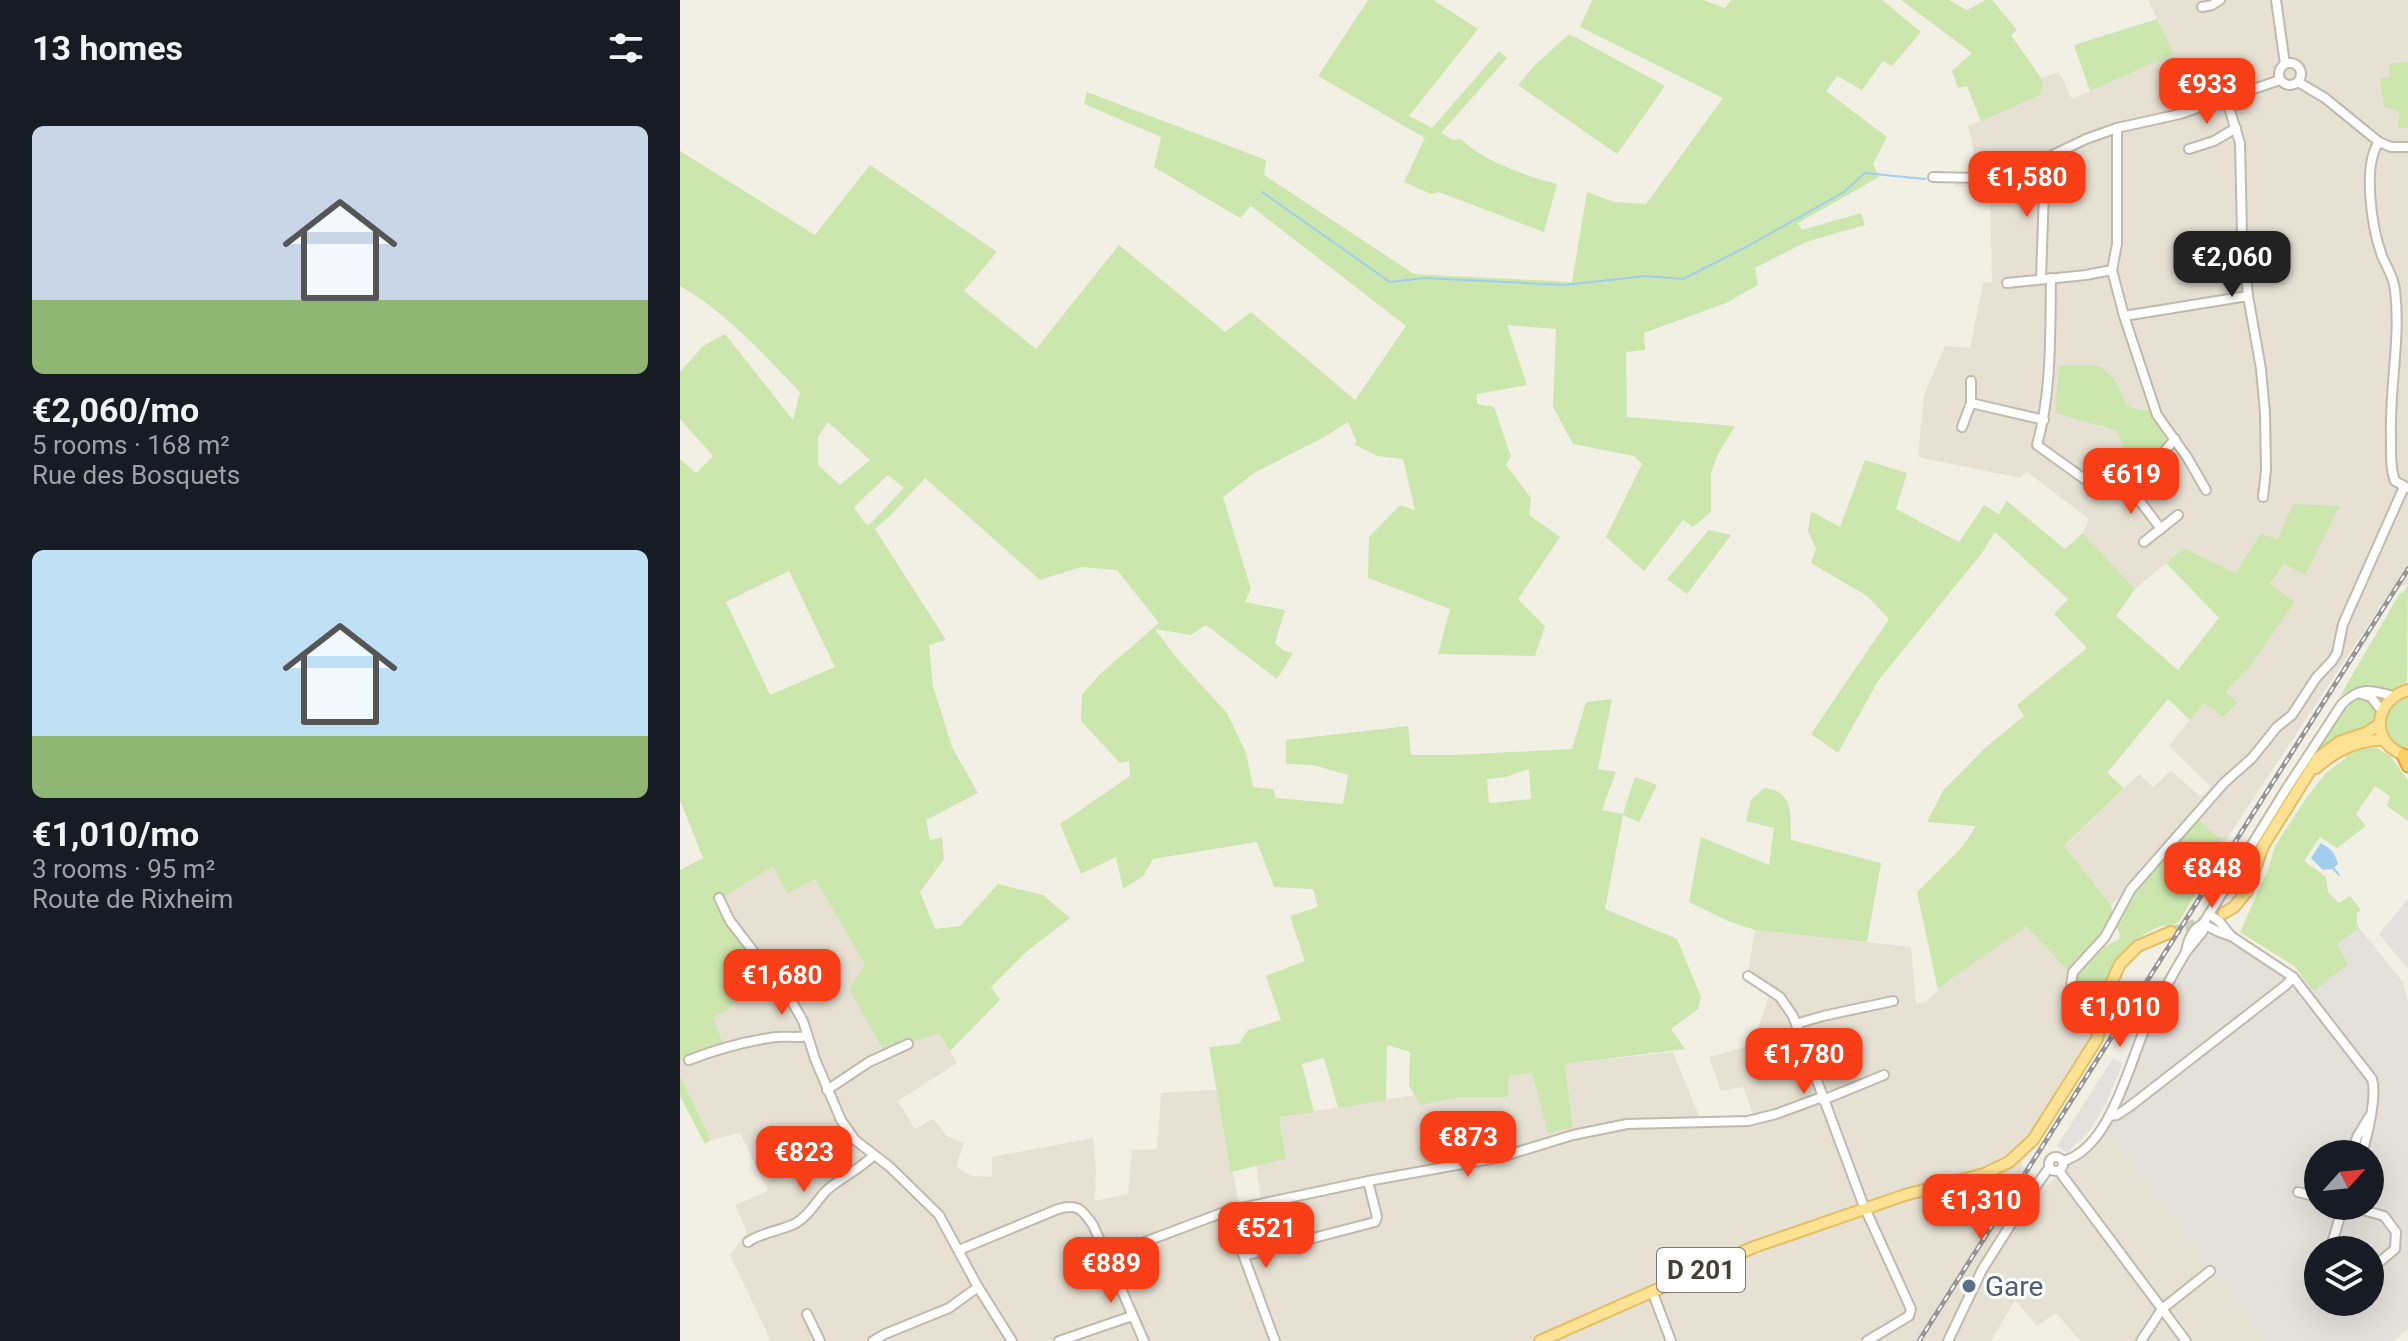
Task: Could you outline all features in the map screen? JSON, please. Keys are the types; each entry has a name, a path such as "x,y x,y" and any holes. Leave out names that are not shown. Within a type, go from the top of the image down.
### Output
{"main road":[{"path":"2406,759 2384,740 2380,724 2382,711 2393,696 2408,690"},
{"path":"2224,913 2234,907 2247,891 2263,846 2318,758 2339,742 2366,733 2380,724"},
{"path":"2309,775 2327,759 2350,746 2384,740"},
{"name":"D 201","path":"1540,1341 1754,1247 1929,1188 1991,1171 2014,1158 2030,1143 2097,1039 2114,976 2127,956 2143,943 2171,932"}],"street":[{"path":"2202,7 2220,0"},
{"path":"2276,0 2285,64 2279,73 2280,80"},
{"path":"1933,177 1977,178 2017,172 2086,139 2117,128 2180,114 2280,80 2289,85 2298,82 2301,75 2299,68 2293,63 2285,64"},
{"path":"2298,82 2325,98 2379,142 2391,147 2408,147"},
{"path":"2226,98 2240,143 2242,234 2248,296 2261,369 2266,470 2263,497"},
{"path":"2117,128 2117,244 2112,270 2157,415 2206,490"},
{"path":"2189,149 2214,141 2236,128"},
{"path":"2106,1011 2076,996 2071,976 2105,937 2125,898 2142,875 2224,783 2292,715 2316,678 2332,661 2340,643 2343,624 2406,487 2395,481 2391,470 2390,409 2398,323 2394,279 2382,254 2374,226 2369,167 2379,142"},
{"path":"2041,279 2045,160"},
{"path":"2007,283 2112,270"},
{"path":"2051,278 2044,420 2037,445 2101,491 2110,491 2150,469 2175,439"},
{"path":"2124,316 2248,296"},
{"path":"1962,427 1971,403 1971,381"},
{"path":"1971,403 2044,420"},
{"path":"2127,484 2161,529"},
{"path":"2144,542 2178,515"},
{"path":"1948,1341 1982,1270 2028,1197 2054,1170 2063,1167 2063,1161 2077,1156 2088,1146 2109,1116 2145,1028 2186,952 2190,936 2203,924 2326,727 2342,704 2357,693 2369,690 2393,696"},
{"path":"2357,693 2371,697 2382,711"},
{"path":"719,898 730,921 791,1000 803,1021 841,1120 855,1140 939,1215 1012,1341"},
{"path":"2209,914 2231,936"},
{"path":"2203,924 2231,936 2293,977 2358,1059 2375,1088 2366,1140"},
{"path":"1748,976 1780,997 1796,1024 1865,1209 1911,1309 1909,1316 1880,1338 1867,1341"},
{"path":"2109,1116 2129,1107 2293,977"},
{"path":"1796,1024 1893,1001"},
{"path":"689,1060 708,1052 767,1039 808,1036"},
{"path":"827,1090 869,1062 908,1044"},
{"path":"1107,1256 1227,1211 1501,1157 1573,1135 1627,1124 1748,1121 1884,1075"},
{"path":"2356,1140 2369,1116"},
{"path":"748,1242 807,1215 827,1191 874,1155"},
{"path":"2054,1170 2186,1341"},
{"path":"1244,1256 1375,1222 1377,1217 1368,1181"},
{"path":"2298,1192 2304,1194"},
{"path":"959,1250 1070,1205 1080,1209 1093,1225 1144,1341"},
{"path":"1227,1211 1275,1341"},
{"path":"2384,1216 2396,1232 2395,1249 2384,1258"},
{"path":"2141,1341 2162,1309 2210,1271"},
{"path":"873,1341 949,1308 978,1287"},
{"path":"1652,1291 1671,1341"},
{"path":"807,1314 820,1341"},
{"path":"1059,1341 1132,1316"}],"shaded area":[{"path":"2148,0 2408,0 2408,584 2392,589 2224,843 2199,820 2143,878 2111,905 2064,847 2139,774 2153,787 2171,771 2201,797 2211,787 2169,746 2204,702 2236,703 2226,693 2249,668 2295,602 2270,585 2284,564 2305,575 2278,540 2259,535 2235,573 2184,548 2135,589 2083,533 2089,519 2027,472 2020,478 1918,457 1924,395 1945,346 1970,348 1983,283 1992,282 1990,186 1955,187 1954,173 1978,170 1968,126 2040,95 2043,85 2041,78 2059,72 2072,99 2174,54","holes":["2121,395 2129,408 2149,410 2117,431 2097,424"]},
{"path":"773,867 787,894 815,879 865,965 939,1033 957,1063 898,1101 915,1129 933,1119 947,1136 964,1143 956,1167 972,1176 992,1177 992,1157 1093,1138 1095,1201 1128,1194 1132,1150 1157,1149 1161,1093 1217,1090 1239,1204 1261,1200 1256,1166 1286,1159 1279,1117 1415,1095 1421,1104 1458,1097 1508,1097 1509,1076 1532,1073 1548,1132 1573,1126 1565,1064 1673,1052 1699,1116 1737,1117 1753,1114 1743,1087 1721,1091 1709,1057 1752,1045 1770,994 1747,979 1755,930 1911,947 1916,1004 1925,1002 1956,975 2025,925 2069,972 2063,984 2068,994 2094,1018 2096,1029 2054,1098 2021,1164 2046,1186 2107,1132 2265,1341 2080,1341 2056,1313 2037,1326 2015,1300 1991,1341 771,1341 730,1255 747,1232 735,1205 768,1191 740,1133 711,1140 680,1076 680,1018 720,899"},
{"path":"2408,899 2408,969 2379,934"},
{"path":"2215,922 2300,976 2359,928 2403,982 2408,1001 2408,1329 2393,1341 2265,1341 2107,1132 2168,988"},
{"path":"2113,1058 2123,1063 2106,1103 2090,1130 2067,1153 2057,1146"},
{"path":"1996,1177 2002,1192 1987,1204 1991,1217 1978,1230 1963,1186"}],"green space":[{"path":"1368,0 1433,0 1478,29 1409,116 1432,128 1499,51 1507,58 1441,133 1453,140 1461,139 1480,154 1506,167 1557,184 1544,232 1404,182 1425,138 1318,76"},
{"path":"1592,0 1703,0 1725,8 1731,0 1882,0 1921,32 1892,66 1883,61 1862,90 1837,76 1826,91 1887,137 1873,164 1879,177 1798,223 1802,230 1861,213 1865,225 1806,242 1755,268 1758,285 1726,303 1644,333 1645,350 1626,352 1627,417 1735,426 1711,473 1711,512 1693,527 1683,520 1644,571 1606,537 1642,464 1634,456 1573,444 1553,407 1556,329 1507,325 1527,385 1477,394 1477,404 1494,407 1511,456 1506,465 1531,498 1529,515 1560,537 1518,599 1545,626 1535,656 1438,654 1450,609 1368,578 1369,537 1400,505 1415,510 1403,459 1377,456 1354,444 1357,442 1348,422 1254,473 1223,497 1251,589 1245,602 1285,610 1275,643 1284,651 1293,653 1277,679 1206,625 1191,635 1155,629 1227,713 1246,753 1253,787 1273,789 1276,798 1343,804 1348,775 1313,765 1286,764 1286,740 1408,726 1411,755 1572,749 1586,702 1612,699 1598,769 1616,772 1602,810 1623,814 1635,777 1657,785 1639,822 1623,815 1605,909 1677,939 1701,997 1698,1009 1671,1029 1685,1049 1565,1064 1573,1127 1548,1133 1532,1073 1509,1076 1508,1097 1458,1097 1420,1105 1409,1086 1410,1052 1387,1045 1386,1100 1338,1108 1324,1058 1302,1064 1314,1112 1279,1117 1286,1159 1231,1172 1209,1047 1239,1044 1248,1030 1281,1020 1266,976 1305,961 1290,916 1318,907 1313,889 1274,887 1257,842 1153,859 1143,876 1123,889 1116,857 1081,874 1060,824 1130,776 1129,761 1120,763 1081,721 1082,695 1099,675 1159,623 1117,570 1081,567 1040,580 925,478 875,529 946,640 929,645 933,686 952,747 978,793 926,820 930,840 942,837 944,859 920,892 935,929 960,926 998,884 1043,895 1070,918 1026,952 991,987 1000,1000 950,1051 939,1033 884,1051 849,989 865,965 815,879 787,894 773,867 720,899 761,971 753,980 760,992 732,1004 727,1011 713,1017 723,1044 680,1061 680,870 703,858 680,800 680,459 696,473 713,456 680,419 680,372 703,346 725,334 793,420 800,392 728,321 680,286 680,151 815,235 870,165 997,252 964,291 1036,349 1119,245 1225,332 1251,312 1355,400 1406,326 1251,206 1240,218 1154,167 1161,137 1084,104 1087,92 1266,160 1264,175 1414,274 1572,282 1587,192 1614,202 1646,204 1723,98 1580,27","holes":["828,422 870,460 840,485 818,465 818,437","888,475 904,488 869,525 854,507","789,571 835,667 770,695 726,602","1529,769 1531,799 1489,803 1487,779 1506,777"]},
{"path":"1901,0 1949,0 1967,10 1992,0 2017,30 2011,35 2041,78 2043,85 2040,95 1981,121 1967,86 1958,88 1952,71 1972,53"},
{"path":"2157,19 2174,54 2090,91 2074,45"},
{"path":"1569,34 1665,86 1617,154 1518,85"},
{"path":"2408,62 2408,128 2398,128 2399,111 2384,107 2380,79 2390,77 2389,64"},
{"path":"2059,365 2099,366 2114,379 2127,405 2149,410 2167,437 2144,467 2133,471 2117,431 2055,413"},
{"path":"1865,460 1907,473 1896,509 1959,542 1984,505 1999,514 2007,501 2065,549 2083,533 2135,589 2116,616 2178,670 2219,618 2166,563 2184,548 2235,573 2260,534 2278,539 2293,504 2340,506 2305,575 2284,564 2270,584 2295,602 2249,668 2226,692 2237,703 2223,717 2204,703 2190,720 2168,699 2107,773 2124,788 2064,846 2111,905 2113,914 2098,941 2069,972 2025,925 1938,990 1917,892 1963,846 1976,826 1927,822 1943,791 1985,748 2024,716 2017,705 2087,648 2054,614 2068,599 1995,532 1982,553 1878,681 1838,753 1811,734 1889,619 1867,596 1811,563 1816,549 1808,531 1811,511 1840,527"},
{"path":"1709,530 1731,535 1687,594 1667,579"},
{"path":"2408,585 2407,682 2395,690 2372,687 2353,689 2340,696 2400,593"},
{"path":"2408,694 2408,752 2390,739 2385,719 2391,705"},
{"path":"2358,698 2375,708 2368,727 2344,734 2318,752 2310,764 2307,762 2342,712"},
{"path":"2377,748 2390,756 2408,780 2408,821 2387,806 2390,796 2375,786 2356,814 2366,826 2337,848 2320,837 2304,861 2326,877 2328,892 2339,903 2350,896 2361,910 2357,913 2359,928 2337,945 2348,964 2314,991 2294,966 2240,932 2268,870 2275,846 2307,797 2326,773 2346,758 2348,752"},
{"path":"1764,788 1774,790 1786,799 1791,840 1881,863 1867,942 1755,930 1689,902 1701,837 1769,865 1774,828 1746,821 1751,800"},
{"path":"2199,820 2224,843 2179,922 2141,936 2111,968 2100,998 2092,1001 2085,999 2075,987 2078,971 2096,952 2118,940 2120,935 2116,926 2131,896"},
{"path":"680,1076 711,1140 705,1144 680,1096"}],"water":[{"path":"2321,843 2334,854 2338,864 2334,867 2339,876 2332,869 2323,870 2311,858"}],"waterway":[{"path":"1262,192 1390,282 1425,278 1564,285 1646,276 1683,279 1844,192 1865,173 1925,179"}],"tunnel":[{"path":"2171,932 2207,920"}],"railway":[{"path":"1919,1341 2408,569"}],"place":[{"name":"Gare","path":"1969,1286"}]}
